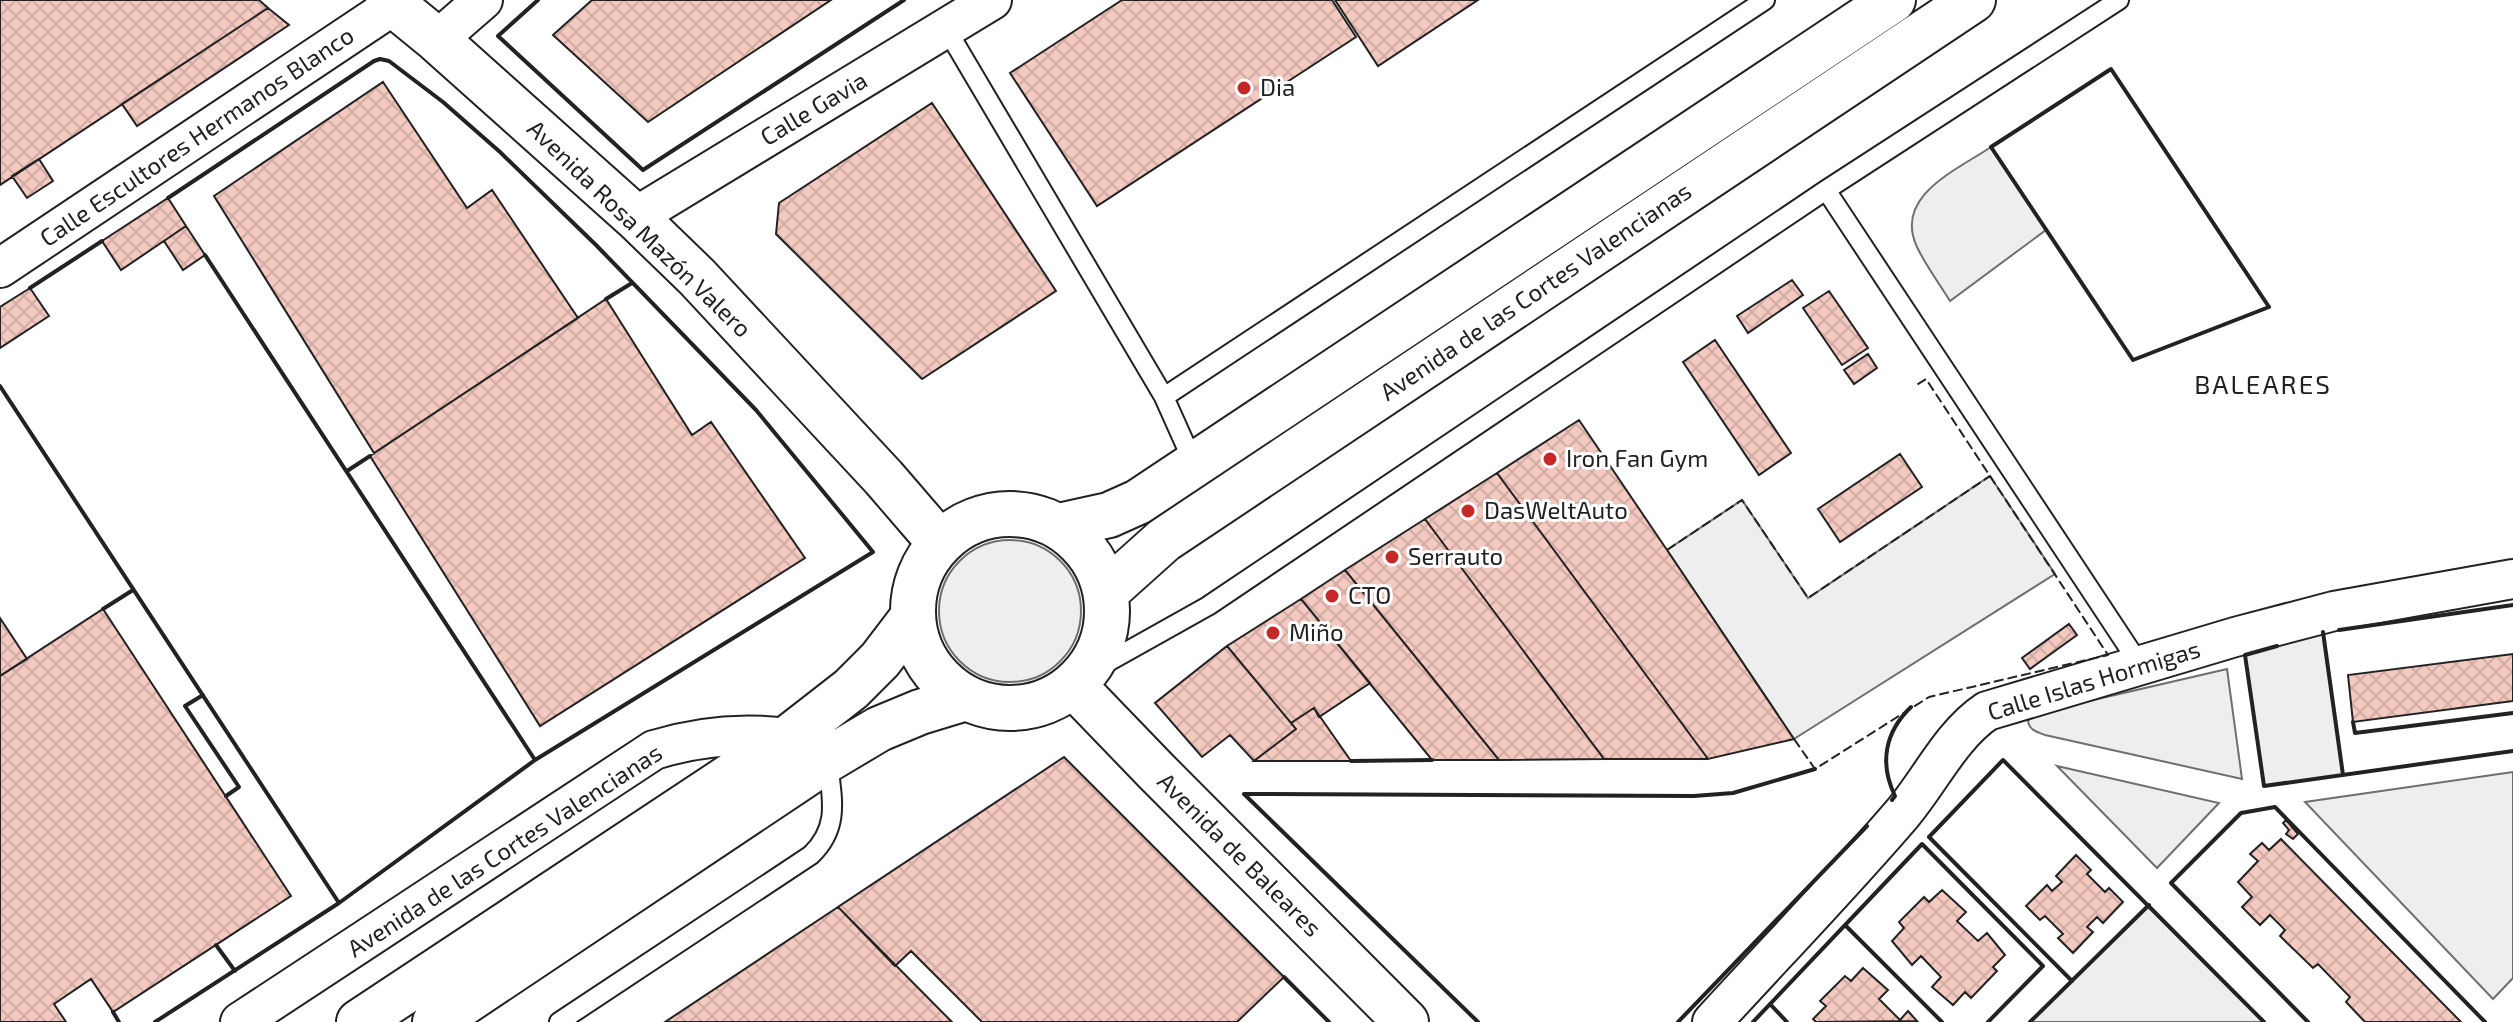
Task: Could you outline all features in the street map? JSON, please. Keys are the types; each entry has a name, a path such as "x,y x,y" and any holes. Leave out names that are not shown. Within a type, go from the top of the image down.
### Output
{"main road":[{"name":"Avenida de las Cortes Valencianas","path":"1059,526 1109,515 1138,502 1893,0"},
{"name":"Avenida de las Cortes Valencianas","path":"1106,592 1164,540 1973,0"},
{"name":"Avenida Rosa Mazón Valero","path":"391,2 635,217 697,277 884,478 940,543"},
{"path":"1009,513 1035,517 1059,526 1081,544 1097,566 1106,592 1107,622 1099,651 1079,681 1044,703 1024,708 985,706 949,688 923,656 912,618 914,590 924,565 940,543 960,527 983,517 1009,513"},
{"path":"359,1022 788,738 851,689 880,660 912,618"},
{"name":"Avenida de Baleares","path":"1079,681 1155,770 1406,1022"},
{"path":"435,1022 827,760 879,729 966,698"}],"street":[{"path":"437,40 483,0"},
{"name":"Calle Gavia","path":"635,217 992,0"},
{"name":"Calle Escultores Hermanos Blanco","path":"0,268 391,2"},
{"name":"Calle Islas Hormigas","path":"1712,1022 1886,833 1922,791 1969,723 1987,711 2334,611 2513,579"},
{"name":"Avenida de las Cortes Valencianas","path":"240,1022 654,750 681,741 736,734 788,738"}],"lane":[{"path":"1164,397 1765,0"},
{"path":"1079,681 1208,606 1826,190 2119,0"},
{"path":"947,30 1164,397 1194,464"},
{"path":"1826,190 2140,665"},
{"path":"559,1022 811,855 823,843 831,827 827,760"}],"shaded area":[{"path":"1991,147 2046,230 1950,301 1917,247 1912,229 1914,213 1932,186"},
{"path":"1990,476 2055,574 1794,739 1667,550 1742,500 1808,598"},
{"path":"1010,540 1037,546 1060,561 1075,584 1081,611 1075,638 1060,661 1037,676 1010,682 983,676 960,661 945,638 939,611 945,584 960,561 983,546"},
{"path":"2323,632 2343,775 2264,786 2245,655"},
{"path":"2227,669 2242,779 2045,735 2030,727 2028,721 2033,714"},
{"path":"2057,766 2219,803 2157,868"},
{"path":"2513,772 2513,978 2493,999 2305,802"},
{"path":"2149,905 2264,1022 2030,1022"}],"building":[{"path":"0,0 259,0 268,8 0,185"},
{"path":"592,0 831,0 648,122 553,35"},
{"path":"1122,0 1332,0 1356,37 1097,206 1010,73"},
{"path":"1335,0 1478,0 1378,66"},
{"path":"268,8 289,25 137,126 122,104"},
{"path":"383,82 467,208 492,190 578,318 374,453 214,196"},
{"path":"932,103 1056,291 922,379 776,234 779,203"},
{"path":"39,159 53,181 27,198 12,176"},
{"path":"168,198 186,226 121,270 102,241"},
{"path":"186,226 205,255 183,270 164,241"},
{"path":"1792,280 1803,295 1748,333 1737,316"},
{"path":"30,288 49,316 0,348 0,307"},
{"path":"1829,291 1868,348 1842,365 1803,308"},
{"path":"606,299 692,435 711,422 805,558 540,726 370,456"},
{"path":"1715,340 1791,453 1759,475 1683,362"},
{"path":"1868,354 1877,368 1854,384 1844,370"},
{"path":"1579,420 1794,739 1708,759 1497,473"},
{"path":"1900,454 1922,487 1840,542 1818,509"},
{"path":"1497,473 1708,759 1604,759 1425,519"},
{"path":"1425,519 1604,759 1499,760 1345,570"},
{"path":"1345,570 1499,760 1432,760 1301,599"},
{"path":"1301,599 1370,683 1319,717 1314,708 1291,723 1227,646"},
{"path":"103,609 291,896 113,1012 91,979 54,1004 66,1022 0,1022 0,676"},
{"path":"0,618 27,659 0,676"},
{"path":"2069,624 2077,635 2030,669 2022,658"},
{"path":"1227,646 1296,729 1254,761 1230,735 1202,757 1155,703"},
{"path":"2513,654 2513,701 2353,722 2348,675"},
{"path":"1314,708 1351,761 1254,761 1296,729 1291,723"},
{"path":"1064,757 1284,977 1237,1022 982,1022 911,951 895,966 838,907"},
{"path":"2286,820 2298,834 2293,839 2286,834 2289,830 2283,823"},
{"path":"2281,839 2461,1022 2365,1022 2346,1002 2350,997 2318,964 2313,968 2280,936 2285,930 2270,915 2260,925 2242,907 2252,897 2238,882 2258,861 2250,854 2262,843 2269,850"},
{"path":"2076,855 2091,870 2087,874 2105,892 2109,888 2123,902 2103,923 2097,917 2087,927 2093,932 2073,953 2058,938 2063,934 2045,916 2040,920 2026,906 2047,885 2052,891 2062,882 2056,876"},
{"path":"1942,890 1966,912 1957,921 1978,941 1987,933 2005,955 1993,967 1997,971 1971,998 1965,992 1953,1005 1932,987 1941,977 1921,956 1912,965 1892,941 1904,928 1899,922 1924,897 1929,902"},
{"path":"838,907 952,1022 665,1022"},
{"path":"1863,968 1888,990 1879,999 1900,1020 1908,1011 1917,1021 1816,1022 1813,1019 1826,1006 1820,1001 1845,976 1851,981"}],"fence":[{"path":"1794,739 1815,769 1929,697 2108,655 1926,379 1915,386"},
{"path":"1667,550 1742,500 1808,598 1990,476"}],"wall":[{"path":"538,0 498,36 643,170 904,0"},
{"path":"155,1022 339,903 535,760 873,552 756,410 596,245 500,152 443,102 389,61 374,61 168,198"},
{"path":"2111,69 2269,307 2133,360 1991,147 2111,69"},
{"path":"30,288 102,241"},
{"path":"205,255 535,760"},
{"path":"606,299 632,283"},
{"path":"0,386 339,903"},
{"path":"347,471 370,456"},
{"path":"103,609 133,590"},
{"path":"2339,630 2513,605"},
{"path":"2323,632 2343,775"},
{"path":"2277,646 2245,655 2264,786 2513,751"},
{"path":"203,695 185,706 239,787 226,796"},
{"path":"1892,800 1895,796 1887,772 1887,748 1895,727 1911,707"},
{"path":"2353,722 2355,733 2513,713"},
{"path":"1351,761 1432,760"},
{"path":"2072,981 1929,837 2003,760 2264,1022"},
{"path":"1244,794 1694,796 1733,793 1815,769"},
{"path":"1244,794 1478,1022"},
{"path":"2308,1022 2171,883 2241,813 2275,807 2485,1022"},
{"path":"1678,1022 1867,826"},
{"path":"1753,1022 1922,844 2043,966 1988,1022"},
{"path":"2030,1022 2149,905"},
{"path":"1845,925 1942,1022"},
{"path":"216,945 235,971"},
{"path":"1284,977 1329,1022"},
{"path":"1770,1004 1787,1022"},
{"path":"113,1012 119,1022"}],"place":[{"name":"Dia","path":"1244,88"},
{"name":"Iron Fan Gym","path":"1550,459"},
{"name":"DasWeltAuto","path":"1468,511"},
{"name":"Serrauto","path":"1392,557"},
{"name":"CTO","path":"1332,596"},
{"name":"Miño","path":"1273,633"}],"district":[{"name":"BALEARES","path":"2263,385"}]}
